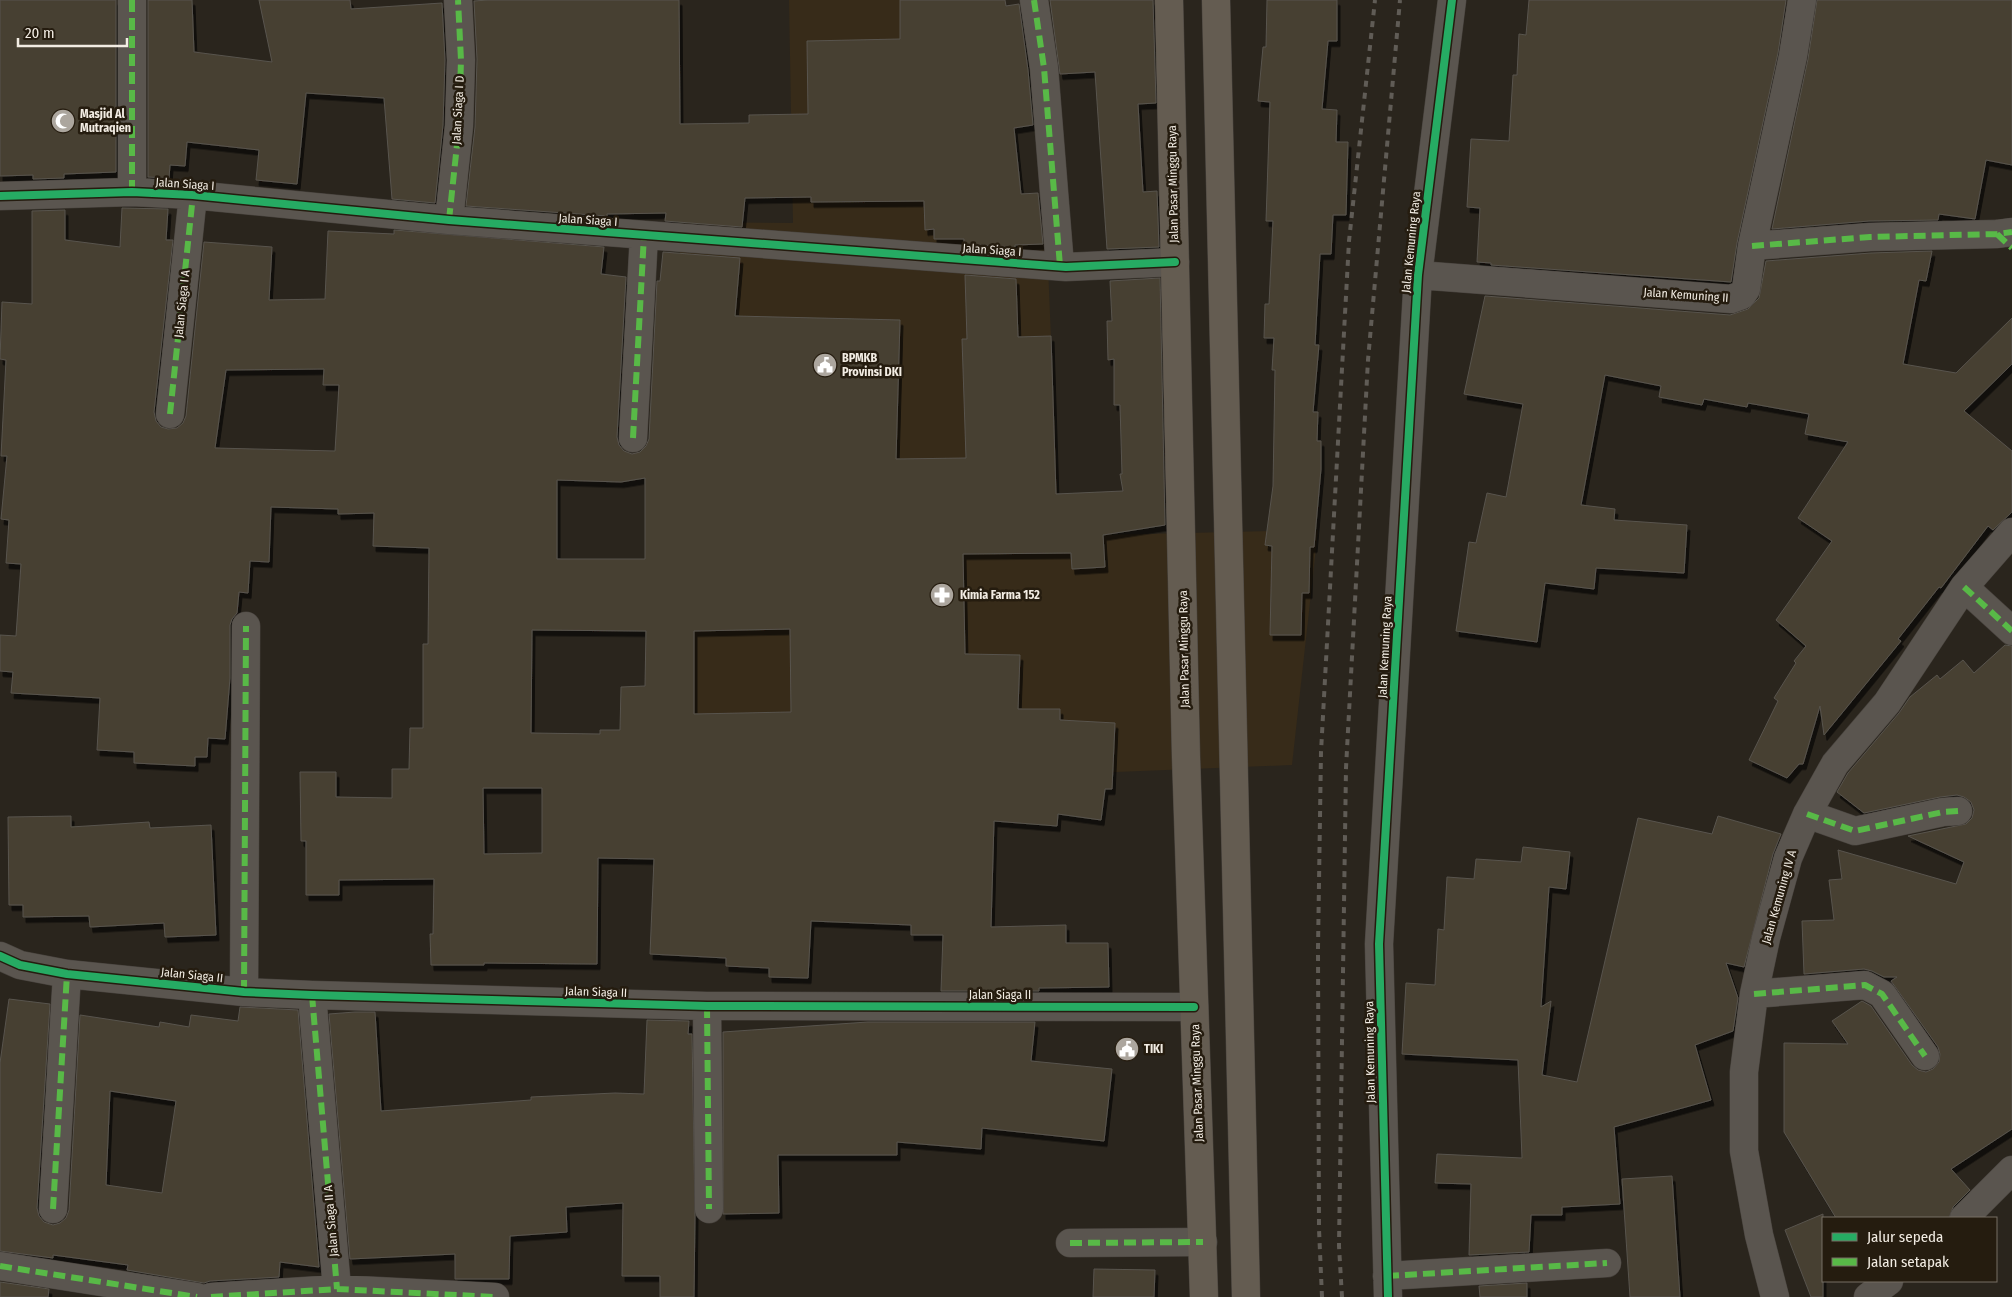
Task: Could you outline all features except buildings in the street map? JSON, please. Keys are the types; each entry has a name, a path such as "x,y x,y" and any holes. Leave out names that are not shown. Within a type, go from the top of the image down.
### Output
{"main road":[{"name":"Jalan Pasar Minggu Raya","path":"1169,0 1186,756 1183,1007 1190,1242 1204,1297"},
{"path":"1216,0 1246,1297"}],"street":[{"path":"132,0 132,192"},
{"name":"Jalan Siaga I D","path":"449,220 459,126 461,60 458,0"},
{"path":"1034,0 1044,68 1063,266"},
{"name":"Jalan Kemuning Raya","path":"1388,1286 1379,944 1418,275 1452,0"},
{"name":"Jalan Kemuning II","path":"1418,275 1730,299 1742,295 1746,289 1752,246 1793,56 1802,0"},
{"name":"Jalan Siaga I","path":"0,196 132,192 193,195 449,220 1063,266 1175,262"},
{"name":"Jalan Siaga I A","path":"170,414 193,195"},
{"path":"633,438 644,235"},
{"path":"1752,246 1870,237 2007,238"},
{"name":"Jalan Kemuning IV A","path":"1775,1297 1759,1235 1744,1151 1744,1072 1754,994 1766,938 1788,858 1808,814 1835,764 1888,703 1964,587 2012,532"},
{"path":"1964,587 2012,631"},
{"path":"244,992 246,626"},
{"path":"1808,814 1855,831 1943,812 1958,811"},
{"name":"Jalan Siaga II","path":"0,956 20,965 67,974 244,992 312,995 707,1006 1183,1007"},
{"path":"53,1210 67,974"},
{"path":"1754,994 1865,985 1882,994 1925,1056"},
{"name":"Jalan Siaga II A","path":"312,995 337,1289"},
{"path":"707,1006 709,1209"},
{"path":"1965,1217 2012,1170"},
{"path":"1070,1243 1190,1242"},
{"path":"1388,1286 1607,1263"},
{"path":"0,1266 197,1297"},
{"path":"1868,1297 1888,1282"},
{"path":"211,1297 337,1289 495,1297"}],"shaded area":[{"path":"789,0 924,0 934,212 1046,216 1059,536 1318,530 1292,765 691,789 671,522 681,222 793,223"}],"railway":[{"path":"1322,1297 1319,1229 1318,948 1321,752 1349,241 1375,0"},
{"path":"1342,1297 1339,1246 1346,768 1368,360 1400,0"}],"marked path":[{"path":"132,0 132,192"},
{"path":"449,220 459,126 461,60 458,0"},
{"path":"1034,0 1044,68 1060,266"},
{"path":"170,414 193,195"},
{"path":"1752,246 1870,237 2012,232"},
{"path":"1997,234 2012,248"},
{"path":"633,438 644,235"},
{"path":"1964,587 2012,631"},
{"path":"244,992 246,626"},
{"path":"1807,814 1855,831 1943,812 1958,811"},
{"path":"53,1209 67,974"},
{"path":"1754,994 1865,985 1882,994 1925,1056"},
{"path":"312,995 337,1289"},
{"path":"707,1006 709,1209"},
{"path":"1070,1243 1203,1242"},
{"path":"1387,1276 1607,1263"},
{"path":"0,1266 197,1297"},
{"path":"211,1297 337,1289 495,1297"}],"cycle path":[{"path":"1388,1297 1379,944 1418,275 1452,0"},
{"path":"0,196 132,192 193,195 449,220 1066,267 1175,262"},
{"path":"0,956 20,965 67,974 244,992 312,995 707,1006 1194,1007"}],"place":[{"name":"Masjid Al Mutraqien","path":"63,121"},
{"name":"BPMKB Provinsi DKI","path":"825,365"},
{"name":"Kimia Farma 152","path":"942,595"},
{"name":"TIKI","path":"1127,1049"}]}
